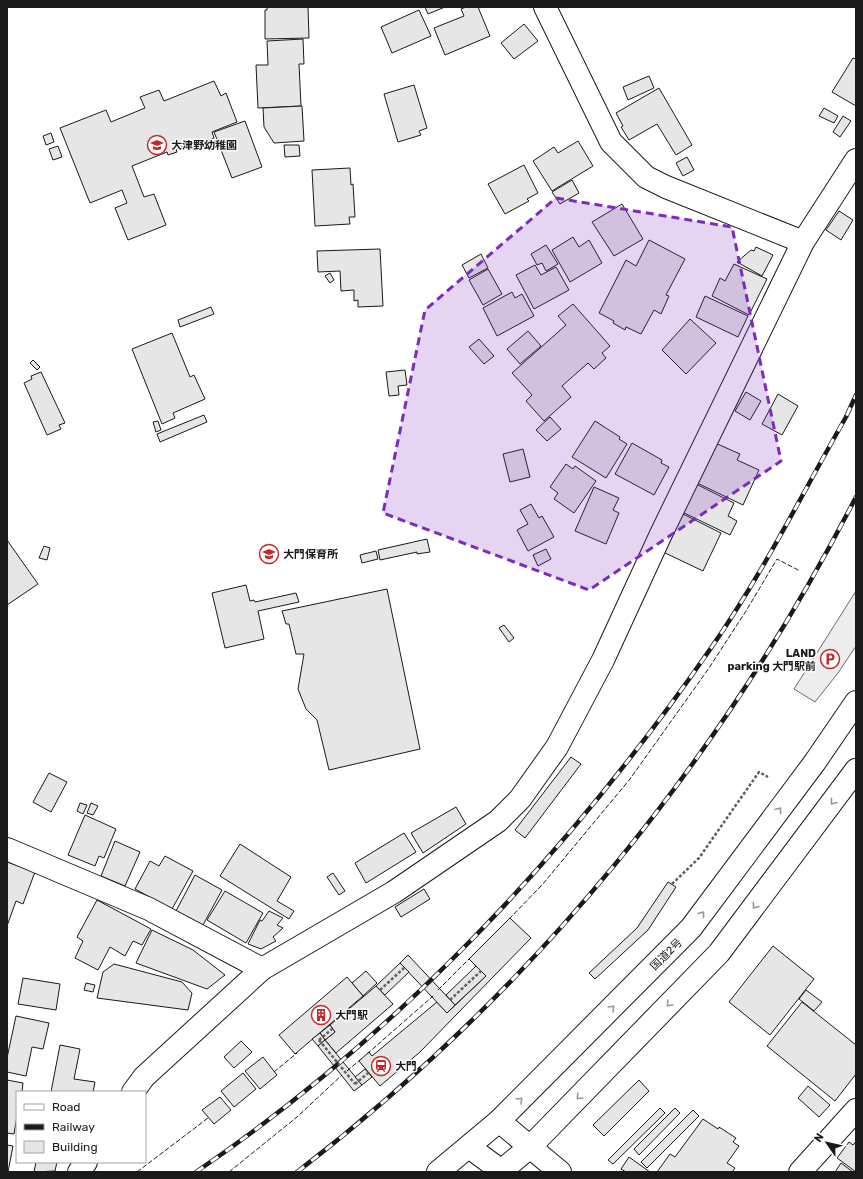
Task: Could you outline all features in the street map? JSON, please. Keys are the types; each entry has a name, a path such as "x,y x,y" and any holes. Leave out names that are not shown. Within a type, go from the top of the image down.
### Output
{"main road":[{"path":"544,7 611,142 646,177 666,187 803,242"},
{"path":"135,1091 144,1077 262,969 394,892 498,821 520,799 557,747 604,660 661,534 803,242 856,160"},
{"name":"国道2号","path":"438,1172 499,1121 691,928 815,762 856,702"},
{"path":"469,1147 501,1172 530,1147 719,953 853,782"},
{"path":"7,849 149,909 262,969"},
{"path":"800,1172 856,1110"},
{"path":"499,1121 560,1172"},
{"path":"79,1172 85,1163"}],"path":[{"path":"672,884 699,858 759,772 768,778"},
{"path":"380,990 404,968"},
{"path":"450,1000 481,971"},
{"path":"332,1029 319,1040 355,1084 368,1073"}],"highlighted area":[{"path":"556,198 732,227 781,461 589,590 383,513 425,310"}],"shaded area":[{"name":"LAND parking 大門駅前","path":"856,591 856,646 838,673 815,702 794,689"}],"building":[{"path":"267,7 308,7 309,38 265,39 265,10 267,10"},
{"path":"425,7 445,7 428,14"},
{"path":"466,7 478,7 490,36 445,55 434,28 464,16 461,9"},
{"path":"419,10 431,36 392,53 381,27"},
{"path":"524,24 538,41 514,59 501,43"},
{"path":"303,39 304,64 299,64 301,106 258,108 256,65 268,65 267,41"},
{"path":"853,58 856,59 856,106 832,92"},
{"path":"649,76 654,88 628,100 623,87"},
{"path":"214,81 221,96 226,93 237,122 212,132 214,138 202,143 200,139 176,149 177,152 168,155 167,152 132,166 144,197 154,194 166,225 128,240 115,208 127,203 122,190 90,203 60,128 106,110 111,122 145,108 140,97 159,90 164,101"},
{"path":"414,85 427,128 419,131 421,135 398,142 384,94"},
{"path":"659,88 692,145 676,155 657,124 629,140 621,127 623,126 616,113"},
{"path":"302,106 304,141 274,143 264,127 263,108"},
{"path":"824,108 838,116 834,123 819,116"},
{"path":"843,116 851,121 840,137 833,132"},
{"path":"245,121 262,167 232,178 214,132"},
{"path":"51,133 54,142 46,145 43,136"},
{"path":"578,141 593,166 552,191 533,161 554,147 558,153"},
{"path":"284,145 299,145 300,156 285,157"},
{"path":"58,146 62,157 53,160 49,149"},
{"path":"687,157 694,170 683,176 676,163"},
{"path":"524,165 538,193 527,199 529,201 505,214 488,184"},
{"path":"350,168 351,185 353,184 355,217 349,217 350,224 315,226 312,170"},
{"path":"572,180 579,193 560,204 552,192"},
{"path":"622,204 643,239 614,256 592,222"},
{"path":"839,211 853,220 841,240 826,230"},
{"path":"573,237 579,247 589,240 602,263 570,282 552,250"},
{"path":"649,240 685,259 666,295 669,296 661,314 654,310 641,334 626,327 625,330 613,323 614,321 599,313 626,260 636,266"},
{"path":"546,245 558,264 546,271 542,263 537,265 531,254"},
{"path":"756,247 773,255 762,276 737,262 751,250 754,251"},
{"path":"380,249 383,306 358,307 358,300 354,301 354,290 341,291 340,271 318,272 317,251"},
{"path":"481,254 488,268 469,278 462,265"},
{"path":"734,264 767,279 749,315 712,296 720,278 725,281"},
{"path":"535,265 541,275 556,267 569,290 534,309 516,275"},
{"path":"488,269 502,294 483,305 469,280"},
{"path":"330,273 334,280 330,283 325,276"},
{"path":"512,292 515,298 522,294 534,316 497,336 483,308"},
{"path":"705,296 748,316 738,337 696,317"},
{"path":"573,304 610,346 602,353 606,358 594,369 588,363 562,386 571,397 544,421 526,401 532,395 512,373 566,325 558,316"},
{"path":"211,307 214,314 180,327 178,320"},
{"path":"690,319 716,343 686,374 662,350"},
{"path":"528,331 541,346 520,364 507,349"},
{"path":"172,333 190,377 194,375 205,399 173,413 175,418 162,424 132,349"},
{"path":"479,339 494,356 484,364 469,347"},
{"path":"33,360 40,367 37,370 30,363"},
{"path":"405,370 407,385 398,386 399,395 389,396 386,372"},
{"path":"41,372 65,423 59,425 61,429 47,435 24,383 32,379 31,376"},
{"path":"746,392 761,401 750,420 735,411"},
{"path":"778,394 798,406 782,435 762,424"},
{"path":"204,415 207,422 160,442 157,434"},
{"path":"550,417 561,429 547,441 536,430"},
{"path":"158,421 161,430 156,432 153,422"},
{"path":"595,421 620,437 619,439 627,444 606,478 572,457"},
{"path":"713,442 740,454 737,460 759,470 743,505 695,482"},
{"path":"632,443 662,460 661,463 669,467 654,495 615,474"},
{"path":"523,449 530,477 510,482 503,454"},
{"path":"566,464 573,469 575,466 596,481 574,513 554,499 558,493 550,487"},
{"path":"694,483 734,503 728,516 737,521 730,535 680,511"},
{"path":"594,487 619,498 613,510 619,513 606,544 575,531"},
{"path":"531,504 539,518 542,516 554,537 528,551 517,530 528,524 520,510"},
{"path":"679,512 721,533 703,571 661,551"},
{"path":"427,539 430,552 417,554 417,552 380,560 378,550"},
{"path":"7,540 38,584 7,605"},
{"path":"44,546 50,548 47,560 39,558"},
{"path":"546,549 551,559 538,566 533,555"},
{"path":"376,551 378,559 362,563 360,555"},
{"path":"246,585 250,601 254,600 255,602 296,593 299,602 258,611 264,639 225,648 212,593"},
{"path":"387,589 420,749 329,770 317,720 306,709 298,689 304,654 296,654 289,624 286,624 282,611"},
{"path":"504,625 514,638 509,642 499,628"},
{"path":"571,757 581,764 525,838 515,830"},
{"path":"49,773 67,782 51,812 33,802"},
{"path":"80,803 87,805 83,814 77,811"},
{"path":"91,803 98,806 93,815 87,813"},
{"path":"456,807 466,824 423,853 411,833"},
{"path":"85,815 116,829 104,858 99,856 95,866 68,855"},
{"path":"404,833 416,852 366,883 355,863"},
{"path":"115,841 140,852 125,886 101,876"},
{"path":"240,844 291,877 277,901 294,911 289,919 220,876"},
{"path":"165,856 193,871 172,909 135,889 150,861 159,866"},
{"path":"7,862 35,872 23,904 16,901 7,926"},
{"path":"333,873 345,891 339,895 327,877"},
{"path":"195,875 222,890 203,925 176,911"},
{"path":"668,882 676,887 648,930 595,979 589,973 637,928"},
{"path":"424,889 430,899 401,917 395,907"},
{"path":"225,891 263,913 246,943 207,920"},
{"path":"97,900 151,929 142,945 133,941 125,956 110,947 98,970 75,958 83,941 77,937"},
{"path":"269,911 283,918 277,925 283,928 273,937 276,941 261,949 248,944 260,920 262,921"},
{"path":"510,918 531,938 420,1052 380,1086 359,1061 369,1052 372,1056 437,1002 447,1013 486,976 469,959"},
{"path":"152,930 193,950 225,975 207,989 136,963"},
{"path":"773,946 814,979 770,1035 729,1002"},
{"path":"408,955 455,1005 447,1013 400,963"},
{"path":"400,963 409,972 385,995 376,986"},
{"path":"114,964 182,982 192,993 188,1010 97,998 103,972"},
{"path":"476,966 486,976 455,1005 446,995"},
{"path":"366,971 377,983 363,996 352,983"},
{"name":"大門駅","path":"347,977 363,996 295,1054 279,1035"},
{"path":"23,978 60,984 56,1010 18,1004"},
{"path":"86,983 95,985 93,992 84,990"},
{"path":"376,986 393,1004 336,1053 325,1040 335,1032 330,1025"},
{"path":"806,990 822,1002 814,1011 799,999"},
{"path":"802,1002 856,1045 856,1074 835,1101 767,1046"},
{"path":"16,1016 49,1023 43,1049 32,1047 26,1076 7,1072 7,1058"},
{"path":"330,1025 335,1032 325,1040 320,1033"},
{"path":"320,1033 325,1040 318,1046 312,1039"},
{"path":"325,1040 362,1085 354,1091 318,1046"},
{"path":"241,1041 252,1052 234,1068 224,1057"},
{"path":"60,1045 80,1049 74,1079 95,1082 93,1091 51,1091"},
{"path":"263,1057 277,1075 260,1089 245,1071"},
{"path":"365,1069 372,1077 362,1085 355,1077"},
{"path":"243,1073 256,1089 234,1107 221,1091"},
{"path":"7,1080 23,1083 22,1091 16,1091 16,1122 14,1134 7,1133"},
{"path":"639,1080 649,1091 604,1136 593,1125"},
{"path":"808,1086 830,1105 819,1117 798,1098"},
{"path":"220,1097 231,1110 214,1124 202,1110"},
{"path":"660,1108 665,1113 613,1164 608,1160"},
{"path":"675,1108 680,1113 639,1155 634,1149"},
{"path":"693,1110 699,1116 647,1168 641,1162"},
{"path":"703,1119 736,1138 733,1142 739,1146 727,1163 735,1168 732,1172 657,1172 670,1154 675,1157"},
{"path":"856,1141 856,1172 837,1158 849,1142 853,1145"},
{"path":"7,1145 13,1146 8,1172 7,1172"},
{"path":"629,1157 650,1172 626,1172 621,1169"},
{"path":"36,1163 57,1163 55,1171 34,1172"},
{"path":"841,1163 853,1172 835,1172"}],"railway":[{"path":"196,1172 271,1118 342,1060 411,999 477,934 540,866 600,796 657,723 730,620 765,563 846,417 856,395"},
{"path":"297,1172 383,1102 465,1027 542,948 614,866 682,779 744,688 803,594 856,497"}],"fence":[{"path":"509,919 542,885 630,779 709,668 746,611 777,559 800,571"},
{"path":"438,990 471,957"},
{"path":"367,1054 433,996"},
{"path":"274,1072 297,1053"},
{"path":"347,1071 361,1059"},
{"path":"229,1172 297,1117 342,1075"},
{"path":"137,1172 208,1118"}],"place":[{"name":"大津野幼稚園","path":"157,145"},
{"name":"大門保育所","path":"269,554"},
{"name":"LAND parking 大門駅前","path":"830,659"},
{"name":"大門駅","path":"321,1015"},
{"name":"大門","path":"381,1066"}]}
